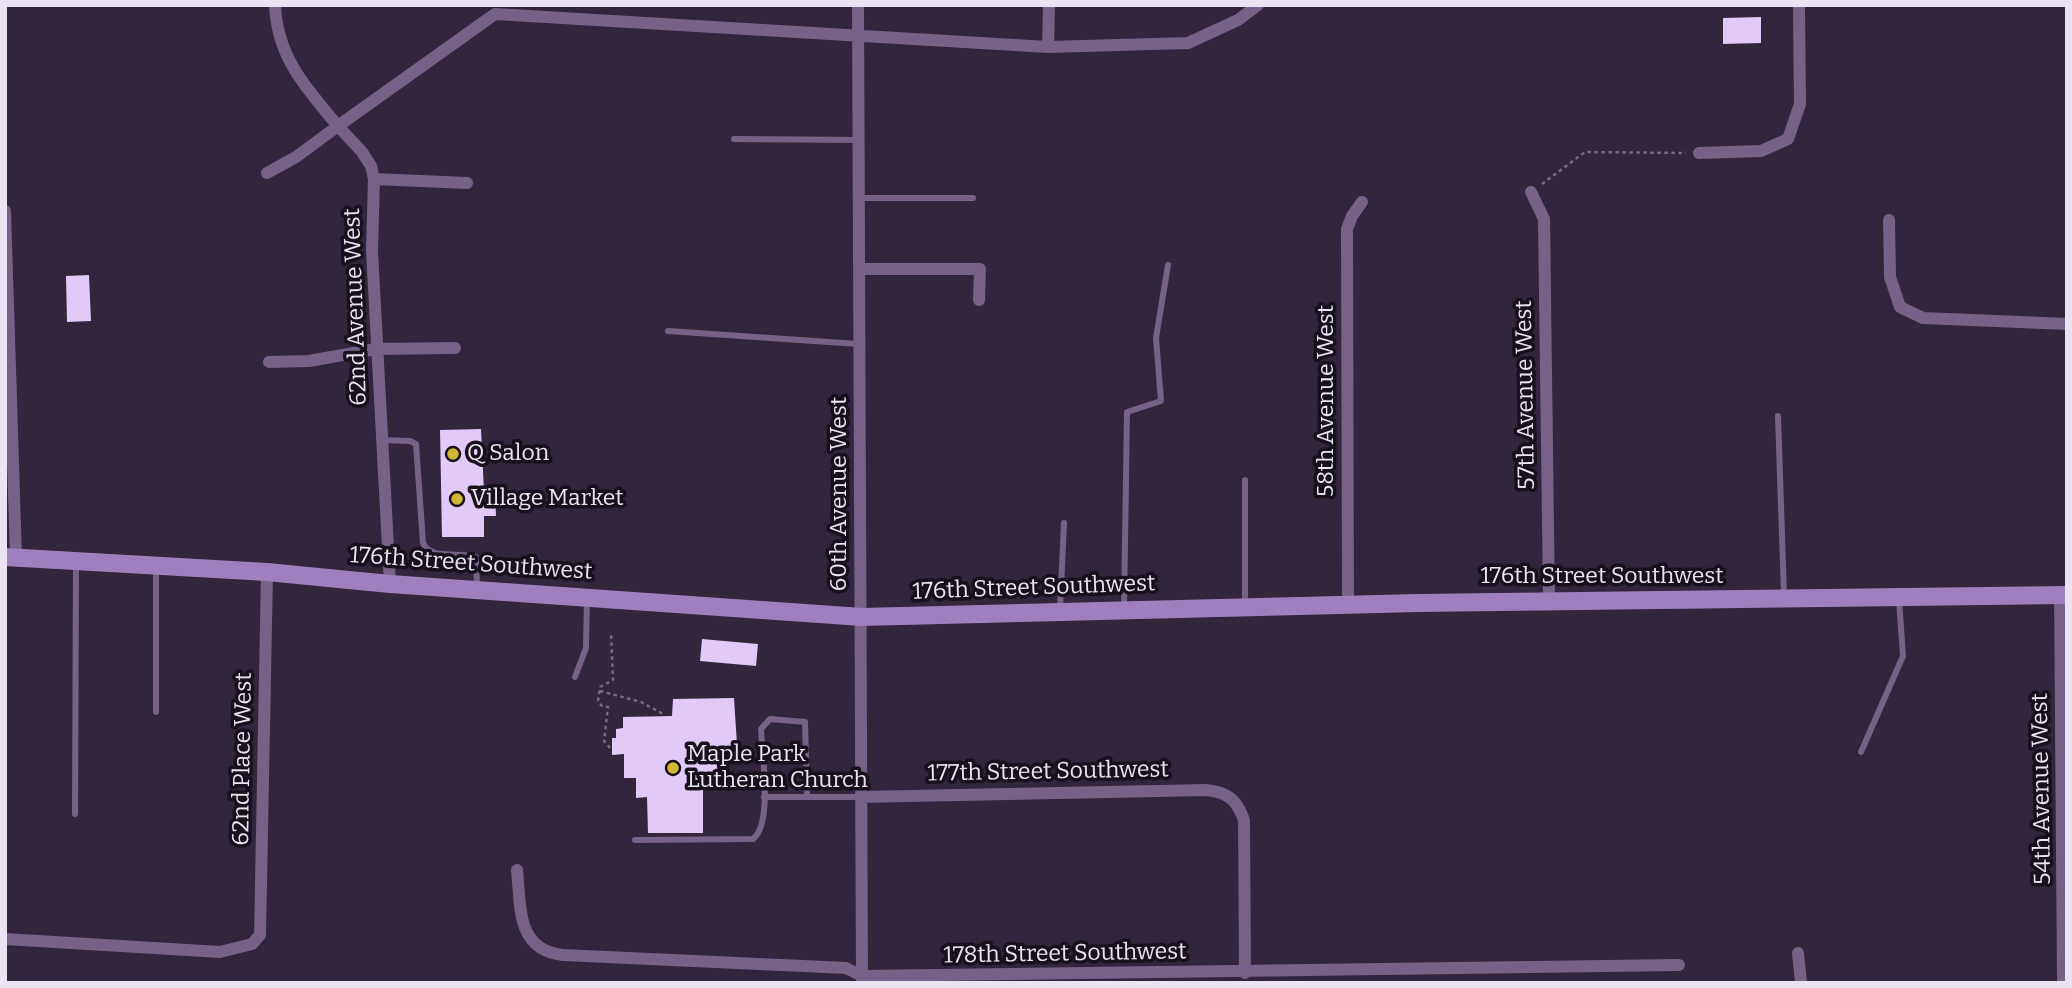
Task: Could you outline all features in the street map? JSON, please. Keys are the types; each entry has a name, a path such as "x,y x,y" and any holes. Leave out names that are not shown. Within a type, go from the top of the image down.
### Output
{"street":[{"name":"62nd Avenue West","path":"275,5 279,38 296,76 362,152 371,166 374,179 372,251 390,584"},
{"name":"60th Avenue West","path":"858,5 862,980"},
{"path":"1048,47 1049,5"},
{"path":"1237,5 1238,20"},
{"path":"267,173 296,158 495,9 1048,47 1188,43 1238,20 1258,5"},
{"path":"1699,153 1761,151 1788,139 1800,104 1799,5"},
{"path":"374,179 467,183"},
{"name":"57th Avenue West","path":"1531,192 1544,219 1549,601"},
{"name":"58th Avenue West","path":"1348,604 1347,229 1362,202"},
{"path":"5,211 11,557"},
{"path":"1889,220 1890,277 1900,307 1923,318 2067,324"},
{"path":"860,269 980,269 979,300"},
{"path":"269,362 309,361 376,349 455,348"},
{"name":"176th Street Southwest","path":"11,557 267,572 390,584 862,617 1348,604 2063,595"},
{"name":"62nd Place West","path":"5,939 219,952 252,944 260,934 267,572"},
{"name":"54th Avenue West","path":"2063,595 2063,983"},
{"name":"177th Street Southwest","path":"860,797 1206,790 1228,794 1235,800 1244,821 1245,973"},
{"name":"178th Street Southwest","path":"517,870 525,930 538,948 550,954 846,968 862,980 1679,965"},
{"path":"1798,953 1801,983"}],"lane":[{"path":"734,139 859,140"},
{"path":"859,198 973,198"},
{"path":"1124,610 1127,412 1161,401 1156,338 1168,265"},
{"path":"668,331 860,344"},
{"path":"1778,416 1784,600"},
{"path":"382,440 410,440 416,444 423,543 426,550 433,553 476,557 477,590"},
{"path":"1245,480 1245,607"},
{"path":"1060,611 1064,523"},
{"path":"75,814 76,560"},
{"path":"156,565 156,712"},
{"path":"575,677 586,648 587,598"},
{"path":"1861,752 1903,656 1898,598"},
{"path":"635,840 752,839 763,827 761,729 770,719 805,722 807,797"},
{"path":"764,797 860,797"}],"path":[{"path":"1531,192 1585,152 1699,153"},
{"path":"610,748 604,741 608,708 598,701 600,687 613,680 611,634"},
{"path":"600,691 641,702 664,715"}],"building":[{"path":"1761,17 1761,43 1723,44 1723,18"},
{"path":"89,275 91,321 67,322 66,276"},
{"path":"481,429 484,491 495,492 496,516 484,516 484,537 442,537 440,430"},
{"path":"702,639 758,644 756,666 700,661"},
{"name":"Maple Park Lutheran Church","path":"734,698 738,760 723,760 723,776 703,776 703,833 648,833 647,797 636,798 636,778 624,778 624,754 612,755 612,738 616,738 616,729 623,728 623,717 672,716 673,699"}],"place":[{"name":"Q Salon","path":"453,454"},
{"name":"Village Market","path":"457,499"},
{"name":"Maple Park Lutheran Church","path":"673,768"}]}
